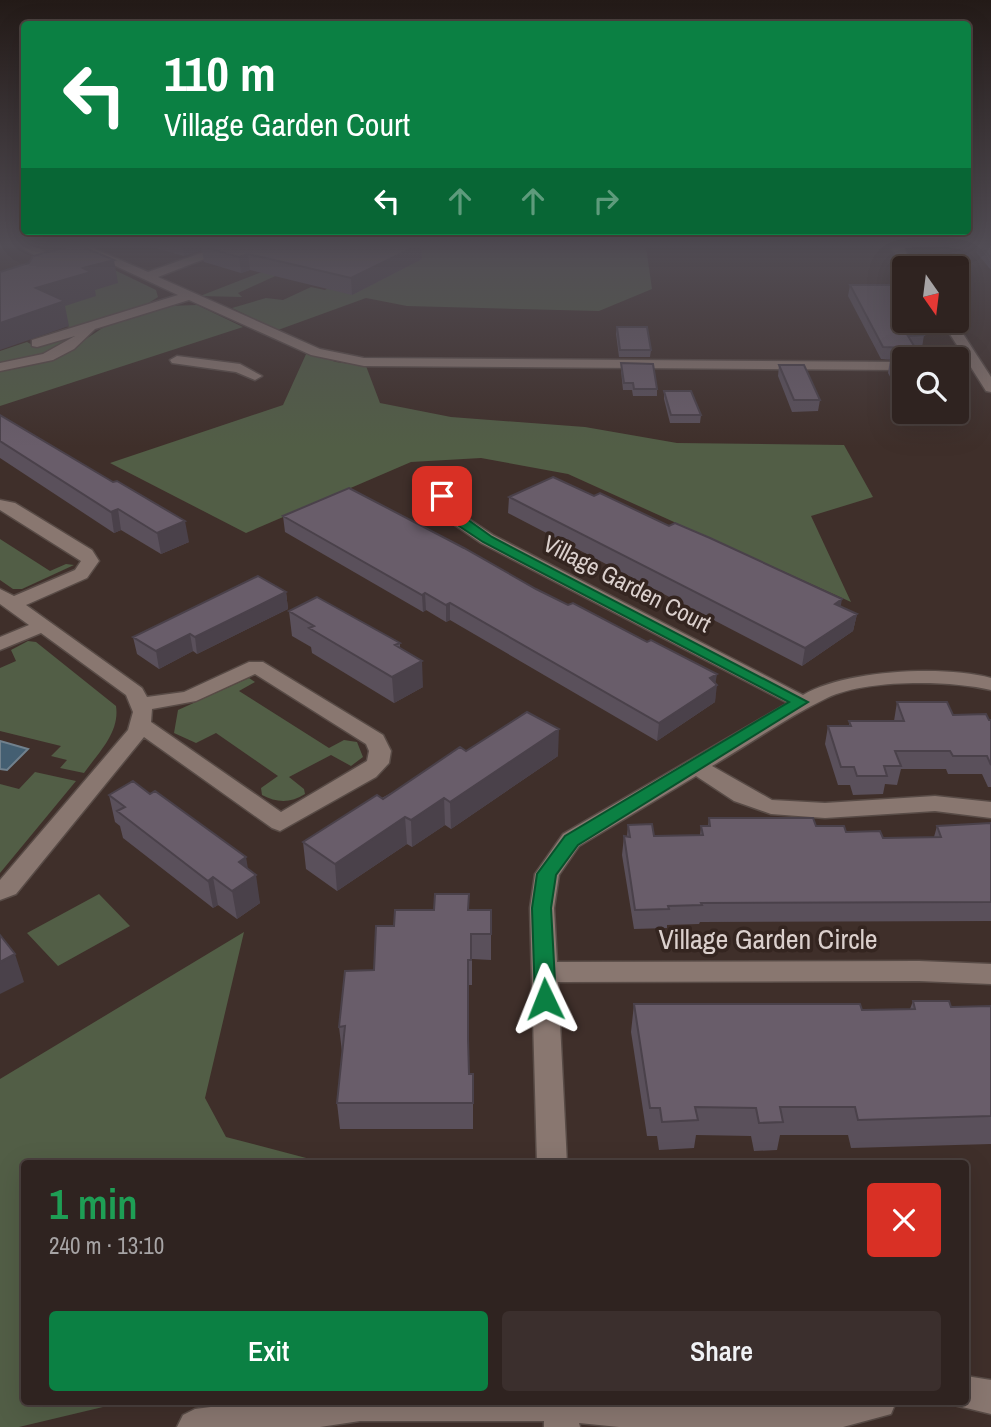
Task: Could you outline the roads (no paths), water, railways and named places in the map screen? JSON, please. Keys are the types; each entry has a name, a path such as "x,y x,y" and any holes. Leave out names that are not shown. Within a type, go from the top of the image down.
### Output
{"street":[{"path":"37,342 130,314"},
{"path":"229,314 316,352 364,362 456,365 892,366"},
{"path":"0,367 30,364 55,356 95,324"},
{"path":"957,333 984,366 991,388"},
{"path":"177,360 240,368 255,376"},
{"name":"Village Garden Court","path":"442,496 455,517 487,539 801,702"},
{"path":"0,505 20,513 86,554 90,561 81,574 6,600"},
{"path":"0,891 7,888 141,715 189,697 256,666 375,740 380,751 378,763 368,772 280,823 141,715 135,692 6,600"},
{"path":"0,644 42,626"},
{"path":"552,1160 542,908 547,874 571,840 801,702 840,686 877,679 972,679 991,684"},
{"path":"696,766 744,797 769,806 821,810 948,804 991,810"},
{"name":"Village Garden Circle","path":"544,972 919,971 991,974"},
{"path":"969,1393 991,1397"},
{"path":"195,1427 353,1405"},
{"path":"389,1405 738,1421 798,1419 865,1405"}],"water":[{"path":"0,741 28,749 7,770 0,769"}]}
